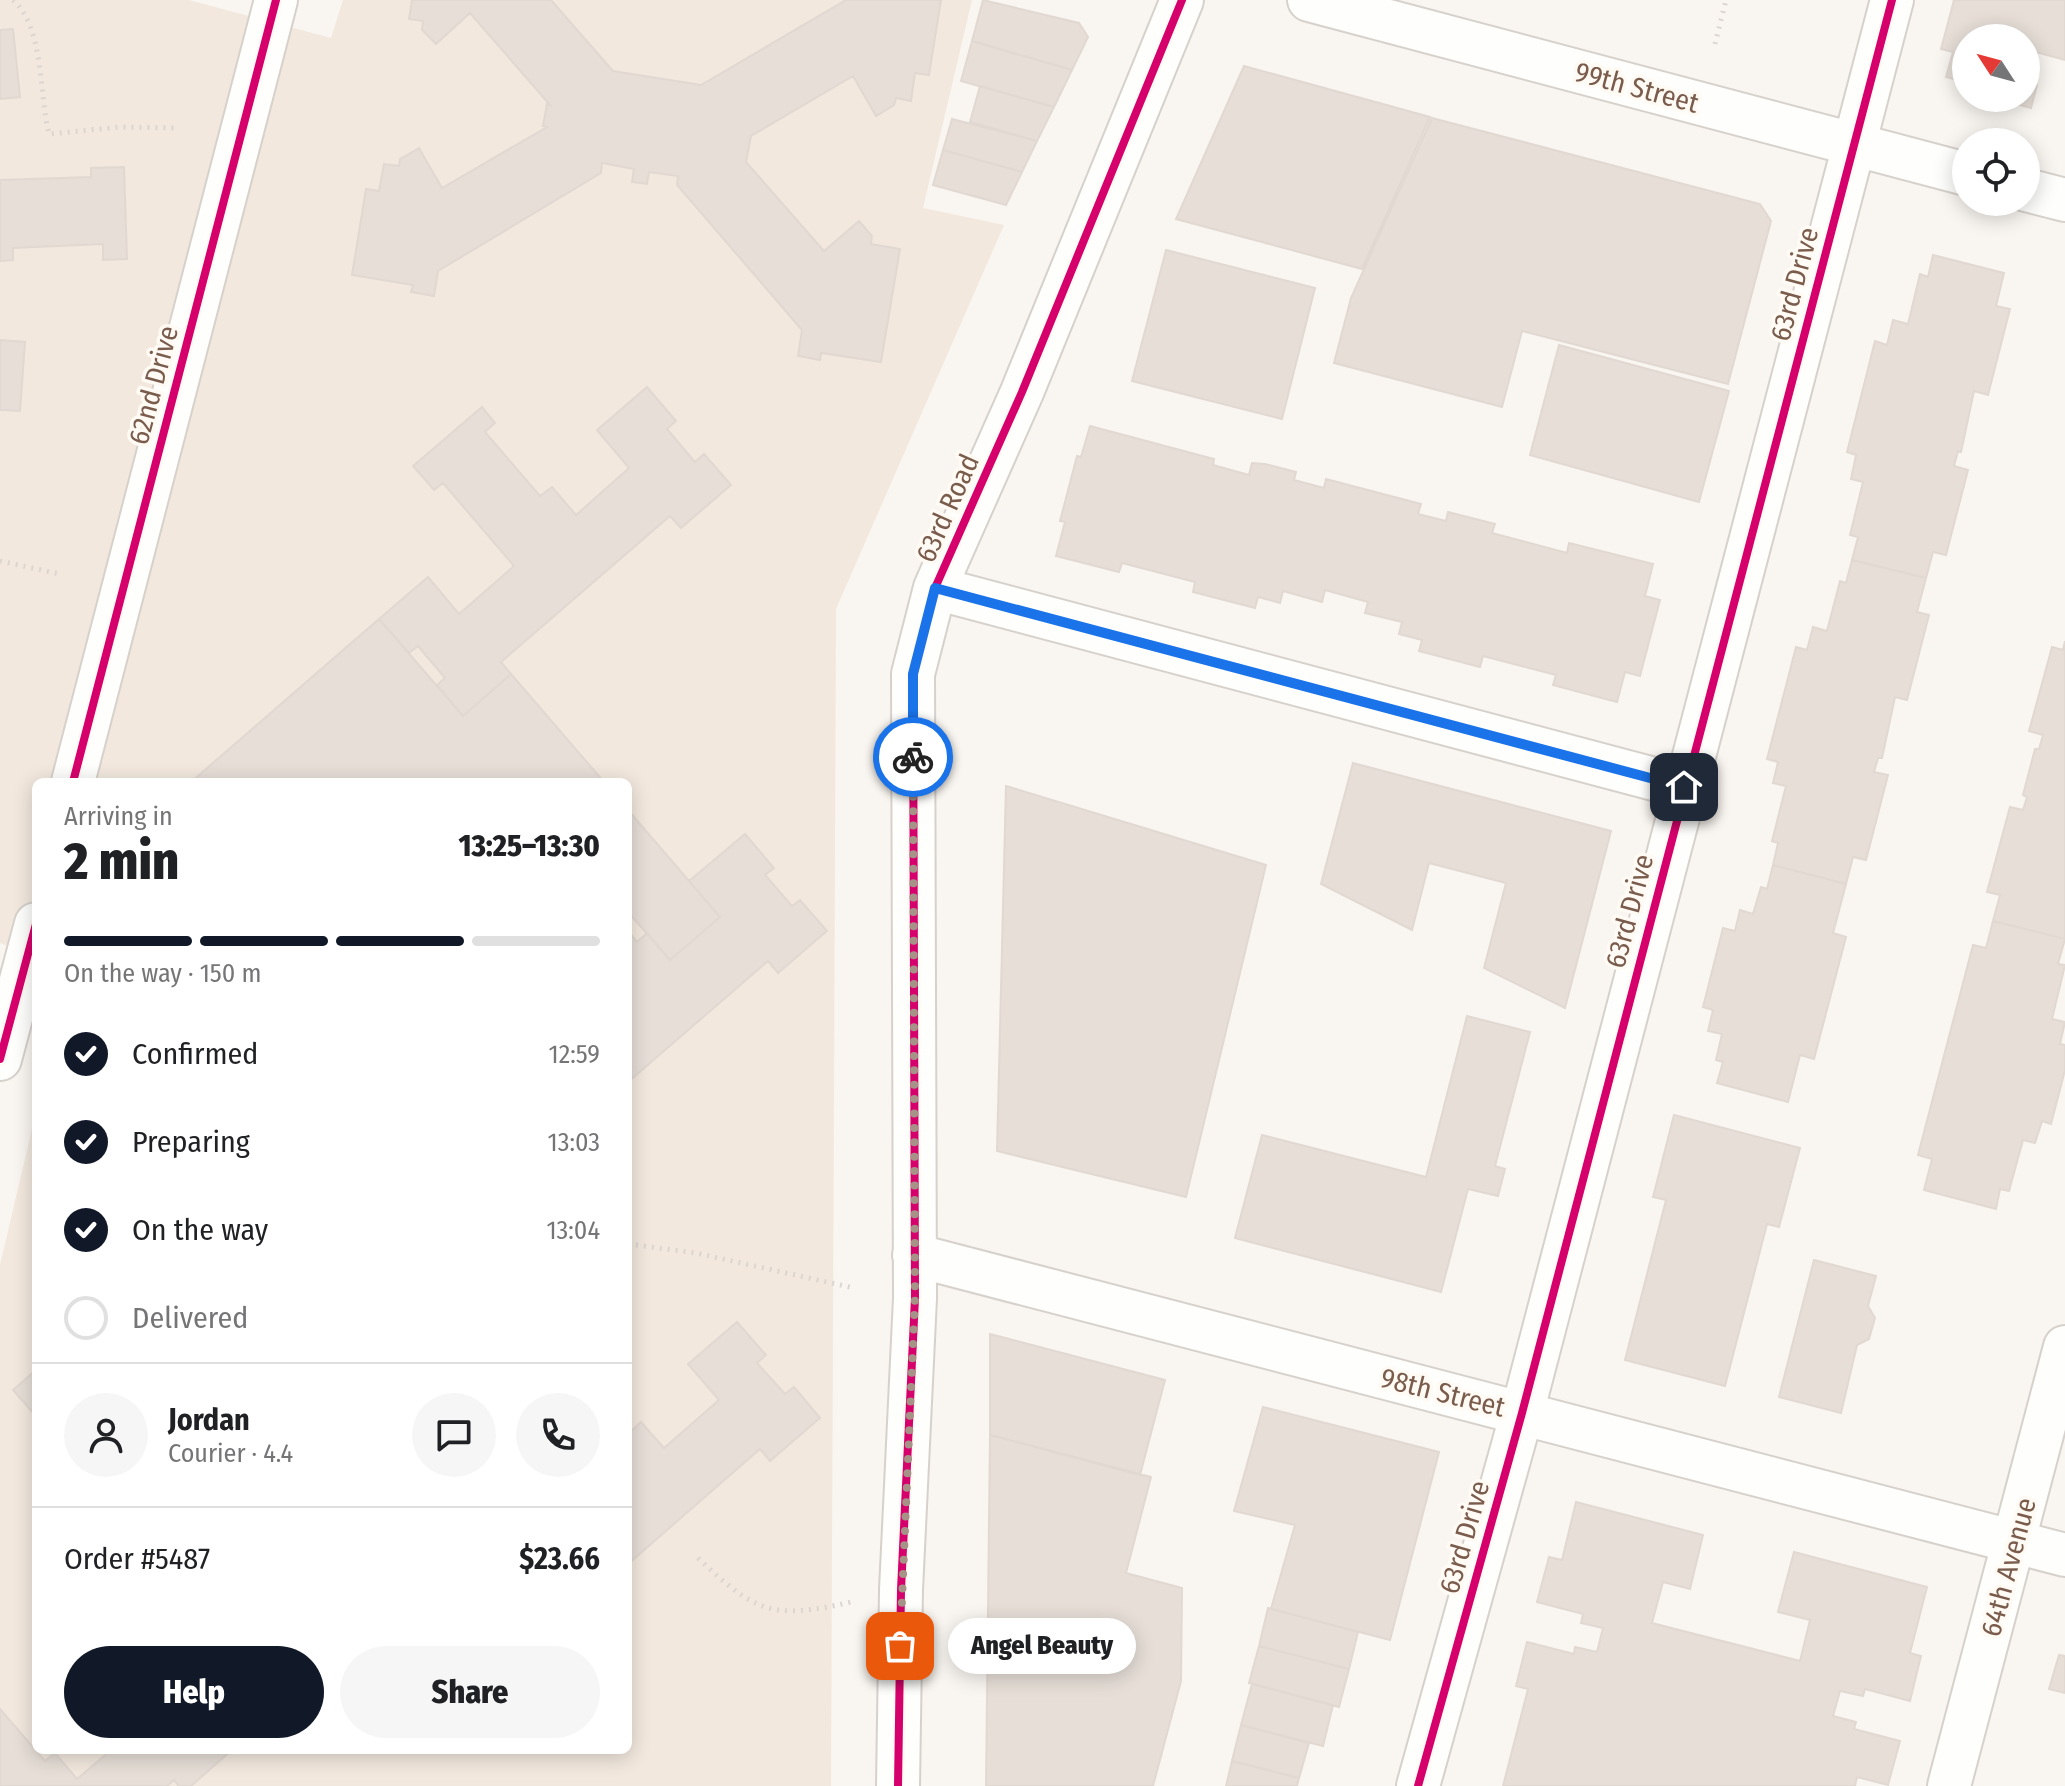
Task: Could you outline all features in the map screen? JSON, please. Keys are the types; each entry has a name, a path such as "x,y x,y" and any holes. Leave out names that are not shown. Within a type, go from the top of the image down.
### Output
{"street":[{"name":"62nd Drive","path":"74,778 276,0"},
{"name":"63rd Road","path":"898,1786 901,1590 914,1255 913,674 935,588 1022,392 1182,0"},
{"name":"99th Street","path":"1309,0 1952,170"},
{"name":"63rd Drive","path":"1418,1786 1522,1413 1892,0"},
{"path":"2040,194 2065,200"},
{"path":"935,588 1684,787"},
{"path":"0,1059 7,1007 32,935"},
{"name":"98th Street","path":"914,1255 2065,1555"},
{"name":"64th Avenue","path":"1949,1786 2065,1347"}],"path":[{"path":"13,0 32,24 49,134 120,127 176,128"},
{"path":"1715,44 1726,0"},
{"path":"0,561 60,574"},
{"path":"632,1245 696,1253 854,1288"},
{"path":"698,1558 744,1599 767,1608 802,1613 851,1602"}],"shaded area":[{"path":"0,0 189,0 331,38 343,0 972,0 923,208 1004,225 836,609 831,1786 0,1786 0,1265 32,1129 32,1754 632,1754 632,778 32,778 32,955 0,943"}],"building":[{"path":"412,0 551,0 613,71 701,85 846,0 941,0 929,75 915,73 911,101 896,98 894,105 876,116 853,76 751,136 746,162 824,251 859,221 872,236 871,244 900,249 881,362 821,353 820,360 798,356 802,330 677,185 678,176 649,172 647,184 632,182 634,169 602,163 601,173 438,271 434,296 411,292 413,285 352,275 366,189 379,191 384,164 399,166 400,159 419,148 442,188 547,127 543,126 547,104 550,105 470,13 436,44 422,30 423,21 409,19"},
{"path":"983,0 1079,23 1088,37 1072,70 972,41"},
{"path":"1954,0 2065,0 2065,60 2040,53 2040,24 1952,24 1952,52 1941,49"},
{"path":"13,29 20,97 0,99 0,30"},
{"path":"972,41 1072,70 1054,107 961,81"},
{"path":"1952,56 1952,78 1946,77"},
{"path":"1244,66 1430,117 1362,269 1176,219"},
{"path":"980,86 1054,107 1037,141 970,122"},
{"path":"1432,118 1760,204 1771,221 1728,384 1522,331 1502,407 1334,363 1351,298"},
{"path":"952,119 1037,141 1022,172 943,150"},
{"path":"943,150 1022,172 1006,205 933,185"},
{"path":"124,167 127,259 103,260 103,244 13,248 13,260 0,261 0,180 91,177 91,168"},
{"path":"1166,250 1315,288 1282,419 1132,381"},
{"path":"1933,255 2004,273 1996,306 2010,309 1988,395 1974,391 1961,452 1958,451 1954,466 1968,470 1946,555 1933,552 1926,578 1852,560 1858,537 1850,535 1863,482 1851,479 1856,455 1847,452 1875,341 1887,345 1893,320 1908,324 1920,274 1928,277"},
{"path":"0,340 25,342 20,411 0,410"},
{"path":"1559,345 1729,391 1699,502 1530,455"},
{"path":"647,387 676,421 667,429 695,462 704,454 731,485 681,528 670,516 501,662 511,674 463,716 437,685 445,678 418,646 409,653 379,619 428,577 459,614 514,566 443,483 434,490 413,466 482,407 495,423 485,432 540,496 552,487 576,515 629,468 597,430"},
{"path":"1090,426 1214,459 1213,465 1249,475 1252,463 1265,464 1296,472 1294,480 1324,488 1326,479 1421,504 1418,514 1446,521 1448,512 1495,524 1492,533 1567,553 1569,543 1653,564 1645,596 1660,600 1640,676 1625,672 1617,702 1553,685 1556,675 1483,656 1480,667 1419,651 1422,640 1399,634 1402,622 1365,613 1368,602 1325,590 1322,602 1283,591 1280,603 1258,597 1255,608 1193,592 1195,582 1122,563 1119,572 1056,556 1065,522 1060,521 1077,456 1081,457"},
{"path":"1852,560 1926,578 1917,612 1929,615 1907,700 1895,697 1882,758 1878,758 1874,772 1888,775 1866,860 1853,857 1846,884 1773,865 1778,843 1772,841 1786,786 1773,783 1778,762 1767,759 1796,647 1807,650 1813,627 1827,631 1840,581 1846,583"},
{"path":"379,619 463,716 511,674 601,778 196,778"},
{"path":"2065,641 2065,939 1993,921 2000,895 1987,892 2010,807 2023,810 2027,797 2023,795 2035,749 2039,749 2043,735 2029,731 2052,647 2063,650"},
{"path":"1353,763 1611,831 1565,1008 1484,968 1506,883 1429,863 1412,930 1321,884"},
{"path":"1006,786 1266,865 1186,1197 997,1151"},
{"path":"632,815 720,917 670,960 632,917"},
{"path":"745,834 774,868 765,875 792,906 800,900 827,931 778,973 768,961 632,1079 632,936 637,942 647,933 670,960 720,917 689,881"},
{"path":"1773,865 1846,884 1833,933 1846,937 1814,1059 1800,1055 1788,1102 1717,1083 1723,1062 1716,1060 1722,1034 1708,1031 1713,1010 1703,1007 1723,928 1735,931 1740,910 1753,914 1761,887 1767,889"},
{"path":"1993,921 2065,939 2058,964 2065,965 2052,1019 2065,1022 2060,1044 2065,1045 2065,1070 2051,1124 2042,1121 2035,1143 2023,1140 2009,1191 2000,1189 1996,1209 1924,1190 1932,1159 1918,1155 1973,945 1986,948"},
{"path":"1467,1016 1530,1032 1495,1166 1505,1169 1498,1196 1468,1189 1441,1292 1235,1238 1262,1135 1426,1177"},
{"path":"1674,1115 1800,1148 1779,1227 1767,1224 1725,1386 1625,1360 1666,1200 1653,1197"},
{"path":"1814,1260 1876,1276 1868,1306 1875,1318 1869,1339 1857,1345 1841,1413 1779,1397"},
{"path":"737,1322 766,1355 757,1363 785,1394 794,1387 820,1418 770,1461 760,1449 632,1561 632,1430 641,1422 664,1448 719,1400 688,1364"},
{"path":"990,1334 1165,1380 1140,1475 990,1435"},
{"path":"32,1373 32,1411 13,1390"},
{"path":"1263,1407 1439,1452 1390,1640 1271,1609 1295,1525 1234,1511"},
{"path":"990,1435 1151,1477 1126,1573 1182,1588 1181,1681 1153,1786 986,1786"},
{"path":"1576,1502 1703,1535 1690,1589 1663,1582 1652,1623 1800,1661 1810,1620 1778,1612 1794,1552 1927,1587 1910,1653 1921,1656 1910,1701 1865,1689 1863,1696 1840,1691 1833,1716 1856,1722 1854,1729 1900,1741 1888,1785 1857,1777 1855,1786 1503,1786 1528,1689 1516,1686 1527,1642 1574,1654 1575,1647 1597,1652 1603,1628 1581,1623 1583,1614 1537,1602 1549,1557 1562,1560"},
{"path":"1268,1608 1358,1632 1349,1669 1259,1646"},
{"path":"1259,1646 1349,1669 1339,1707 1249,1683"},
{"path":"2059,1655 2065,1656 2065,1693 2049,1689"},
{"path":"1252,1684 1333,1705 1323,1746 1241,1725"},
{"path":"0,1709 32,1746 32,1754 39,1754 45,1761 56,1754 77,1779 106,1754 227,1754 191,1786 179,1786 174,1780 167,1786 0,1786"},
{"path":"1241,1725 1309,1743 1299,1778 1232,1761"},
{"path":"1232,1761 1299,1778 1297,1786 1226,1786"}],"cycle path":[{"path":"74,778 276,0"},
{"path":"898,1786 901,1590 915,1298 913,674 935,588 1022,392 1182,0"},
{"path":"1418,1786 1522,1413 1892,0"},
{"path":"0,1059 32,939"}],"way so far":[{"path":"900,1646 911,1335 915,1298 913,757"}],"place":[{"name":"Angel Beauty","path":"900,1646"}],"route":[{"path":"913,757 913,674 935,588 1684,787"}]}
